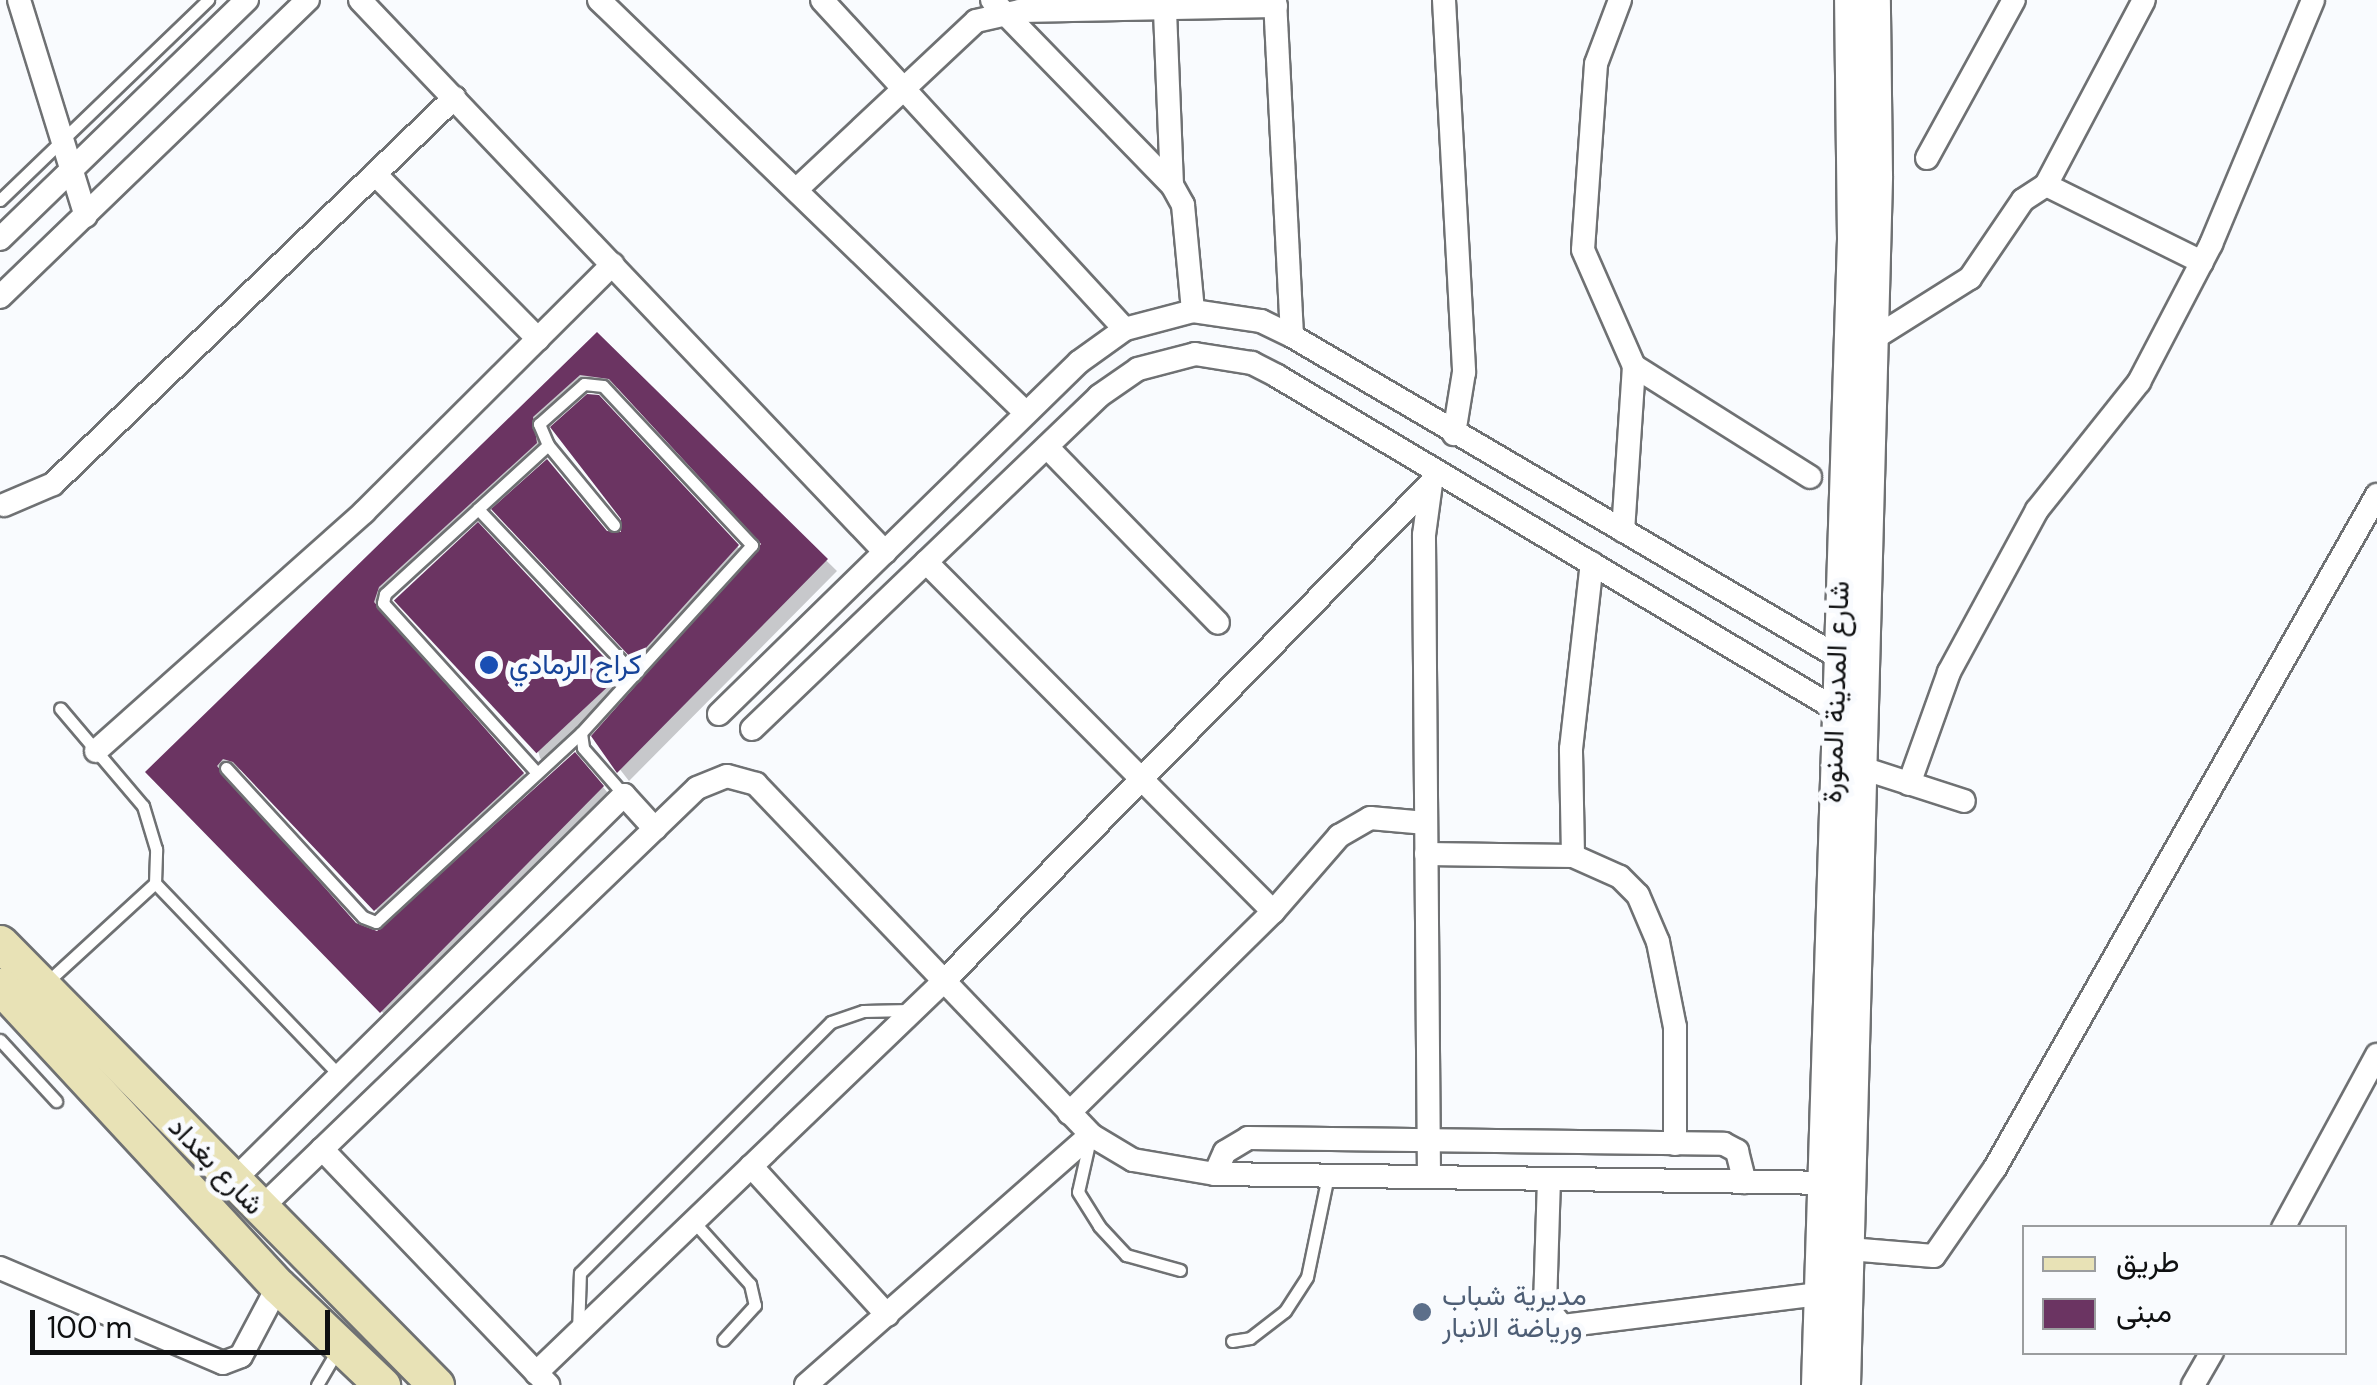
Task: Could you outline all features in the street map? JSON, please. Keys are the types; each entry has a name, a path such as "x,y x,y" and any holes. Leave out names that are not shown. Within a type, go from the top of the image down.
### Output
{"main road":[{"name":"شارع المدينة المنورة","path":"1817,1385 1820,1294 1838,1183 1862,768 1854,556 1850,0"},
{"name":"شارع المدينة المنورة","path":"1845,1385 1849,1249 1838,1183 1835,655 1854,556 1873,339 1875,0"},
{"name":"شارع بغداد","path":"0,943 259,1210 436,1385"},
{"name":"شارع بغداد","path":"0,986 278,1286 382,1385"}],"street":[{"path":"19,0 86,216"},
{"path":"0,239 247,0"},
{"path":"0,297 308,0"},
{"path":"360,0 885,552"},
{"path":"599,0 1026,413"},
{"path":"822,0 905,84 1125,329"},
{"path":"1444,0 1464,372 1454,434"},
{"path":"1620,0 1596,64 1583,250 1634,366 1623,531"},
{"path":"1927,158 2014,0"},
{"path":"1873,339 1970,278 2024,200 2046,185 2144,0"},
{"path":"1909,784 1948,672 2037,510 2138,382 2202,262 2313,0"},
{"path":"796,190 957,33 999,7 1166,11 1275,3 1292,336"},
{"path":"999,7 1172,185 1183,205 1193,311"},
{"path":"1166,11 1172,185"},
{"path":"4,504 53,484 454,98"},
{"path":"375,174 538,339"},
{"path":"2046,185 2202,262"},
{"path":"96,751 364,512 613,264"},
{"path":"719,714 1026,413 1125,329 1193,311 1244,317 1292,336 1835,655"},
{"path":"752,728 1046,447 1138,369 1166,358 1224,355 1277,376 1432,476 1536,530 1834,708"},
{"path":"1634,366 1810,477"},
{"path":"1046,447 1218,624"},
{"path":"322,1149 542,1379 578,1333 944,982 1432,476"},
{"path":"1429,1177 1424,535 1432,476"},
{"path":"1536,530 1553,491"},
{"path":"1849,1249 1934,1256 1995,1168 2377,495"},
{"path":"926,562 1138,781 1273,912"},
{"path":"1573,856 1571,749 1592,564"},
{"path":"1862,768 1964,801"},
{"path":"259,1210 655,829 706,782 727,776 756,784 1091,1135 1153,1167 1215,1174 1838,1183"},
{"path":"232,1182 624,795 655,829"},
{"path":"1069,1113 1273,912 1340,836 1370,818 1426,824"},
{"path":"1426,854 1573,856 1620,877 1651,918 1674,1027 1674,1144"},
{"path":"2286,1225 2377,1055"},
{"path":"806,1385 1091,1135"},
{"path":"1215,1174 1225,1152 1248,1138 1674,1144 1733,1147 1745,1182"},
{"path":"752,1166 887,1315"},
{"path":"1548,1179 1545,1305 1562,1326 1820,1294"},
{"path":"0,1268 223,1363 242,1356 278,1286"},
{"path":"2193,1385 2210,1355"}],"lane":[{"path":"0,200 208,0"},
{"path":"226,768 371,923 581,732 749,554 750,538 603,386 584,384 540,418 548,445 614,525"},
{"path":"537,773 384,603 385,594 548,445"},
{"path":"478,509 636,675"},
{"path":"60,708 143,806 156,849 155,883 340,1076"},
{"path":"581,732 582,748 624,795"},
{"path":"43,986 155,883"},
{"path":"578,1333 580,1273 831,1022 864,1011 914,1010"},
{"path":"0,1040 56,1101"},
{"path":"1091,1135 1078,1192 1099,1226 1126,1255 1180,1270"},
{"path":"1232,1341 1250,1338 1285,1311 1306,1277 1328,1176"},
{"path":"693,1221 750,1284 755,1305 722,1340"},
{"path":"317,1385 340,1345"}],"building":[{"path":"597,332 828,559 617,773 591,736 761,544 609,379 580,375 533,417 537,443 379,587 374,602 524,773 374,911 233,762 223,759 217,766 356,923 377,931 575,752 604,786 380,1013 145,772"},
{"path":"587,394 599,395 739,545 634,661 491,509 547,459 607,531 621,532 621,519 550,427"},
{"path":"478,522 621,675 536,753 394,600"}],"place":[{"name":"كراج الرمادي","path":"489,665"},
{"name":"مديرية شباب ورياضة الانبار","path":"1422,1312"}]}
